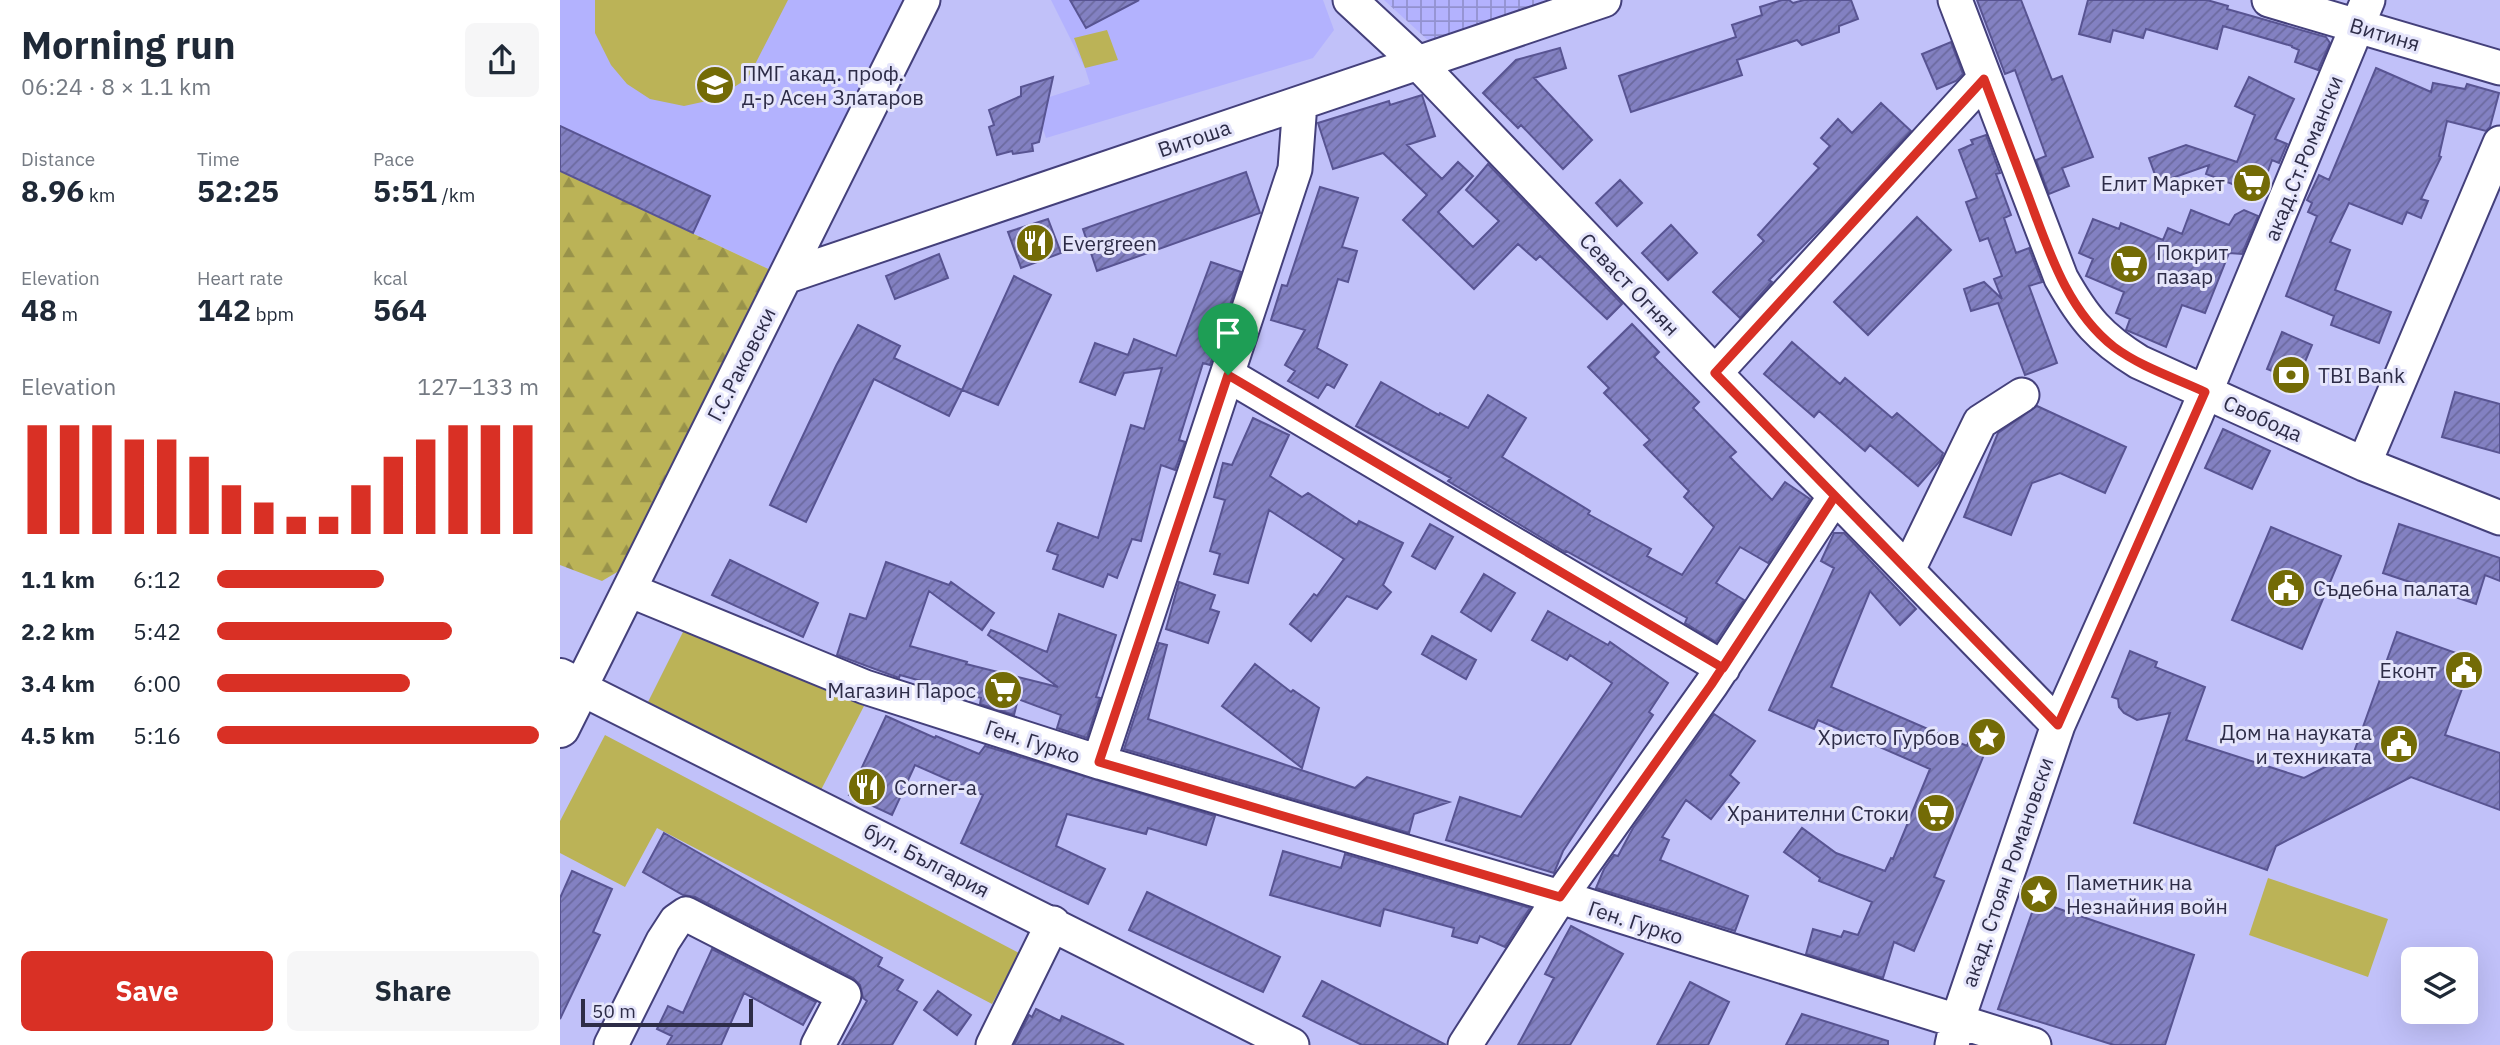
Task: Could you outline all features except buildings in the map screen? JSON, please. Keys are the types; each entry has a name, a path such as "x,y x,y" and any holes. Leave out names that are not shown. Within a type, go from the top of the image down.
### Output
{"main road":[{"name":"Г.С.Раковски","path":"560,728 570,683"}],"street":[{"name":"Г.С.Раковски","path":"570,683 629,590 923,0"},
{"name":"Севаст Огнян","path":"1350,0 1418,63 2058,725"},
{"name":"Витоша","path":"785,277 1604,0"},
{"name":"Свобода","path":"1955,0 2041,231 2061,278 2075,304 2093,328 2114,347 2139,362 2364,464 2500,518"},
{"name":"Витиня","path":"2269,0 2363,13 2500,68"},
{"name":"акад.Ст.Романски","path":"2238,316 2363,13"},
{"path":"1715,373 1984,79"},
{"path":"1099,762 1295,169 1300,103"},
{"path":"2364,464 2500,143"},
{"name":"акад. Стоян Романовски","path":"1954,1033 2058,725 2238,316"},
{"path":"1228,375 1723,668"},
{"path":"1908,570 1980,422 2022,396"},
{"path":"1465,1045 1560,897 1723,668 1835,496"},
{"name":"Ген. Гурко","path":"629,590 850,682 1099,762 1560,897 1844,987 1954,1033 2034,1045"},
{"name":"бул. България","path":"570,683 1292,1045"},
{"path":"611,1045 663,941 676,921 687,914 844,995 818,1045"},
{"path":"993,1045 1053,923"}],"shaded area":[{"name":"ПМГ акад. проф. д-р Асен Златаров","path":"560,0 912,0 779,274 560,170"},
{"path":"1051,0 1323,0 1334,30 1313,58 1046,138 1034,102 1090,84 1085,68"},
{"path":"1384,0 1587,0 1442,53"}],"green space":[{"path":"595,0 788,0 748,78 716,99 684,106 650,99 627,84 611,65 595,33"},
{"path":"1107,30 1118,60 1085,68 1074,38"},
{"path":"560,171 779,274 624,568 602,581 560,565"},
{"path":"684,630 864,706 821,790 648,702"},
{"path":"605,735 1019,953 992,1004 657,828 625,887 560,853 560,821"},
{"path":"2268,878 2388,919 2368,977 2249,935"}],"place":[{"name":"ПМГ акад. проф. д-р Асен Златаров","path":"715,85"},
{"name":"Елит Маркет","path":"2252,183"},
{"name":"Evergreen","path":"1035,243"},
{"name":"Покрит пазар","path":"2129,264"},
{"name":"TBI Bank","path":"2291,375"},
{"name":"Съдебна палата","path":"2286,588"},
{"name":"Еконт","path":"2464,670"},
{"name":"Магазин Парос","path":"1003,690"},
{"name":"Христо Гурбов","path":"1987,737"},
{"name":"Дом на науката и техниката","path":"2399,744"},
{"name":"Corner-a","path":"867,787"},
{"name":"Хранителни Стоки","path":"1936,813"},
{"name":"Паметник на Незнайния войн","path":"2039,894"}],"route":[{"path":"1228,375 1099,762 1560,897 1723,668 1779,582 1835,496 1715,373 1984,79 2041,231 2075,304 2093,328 2114,347 2139,362 2205,392 2058,725 1835,496 1723,668 1228,375"}]}
